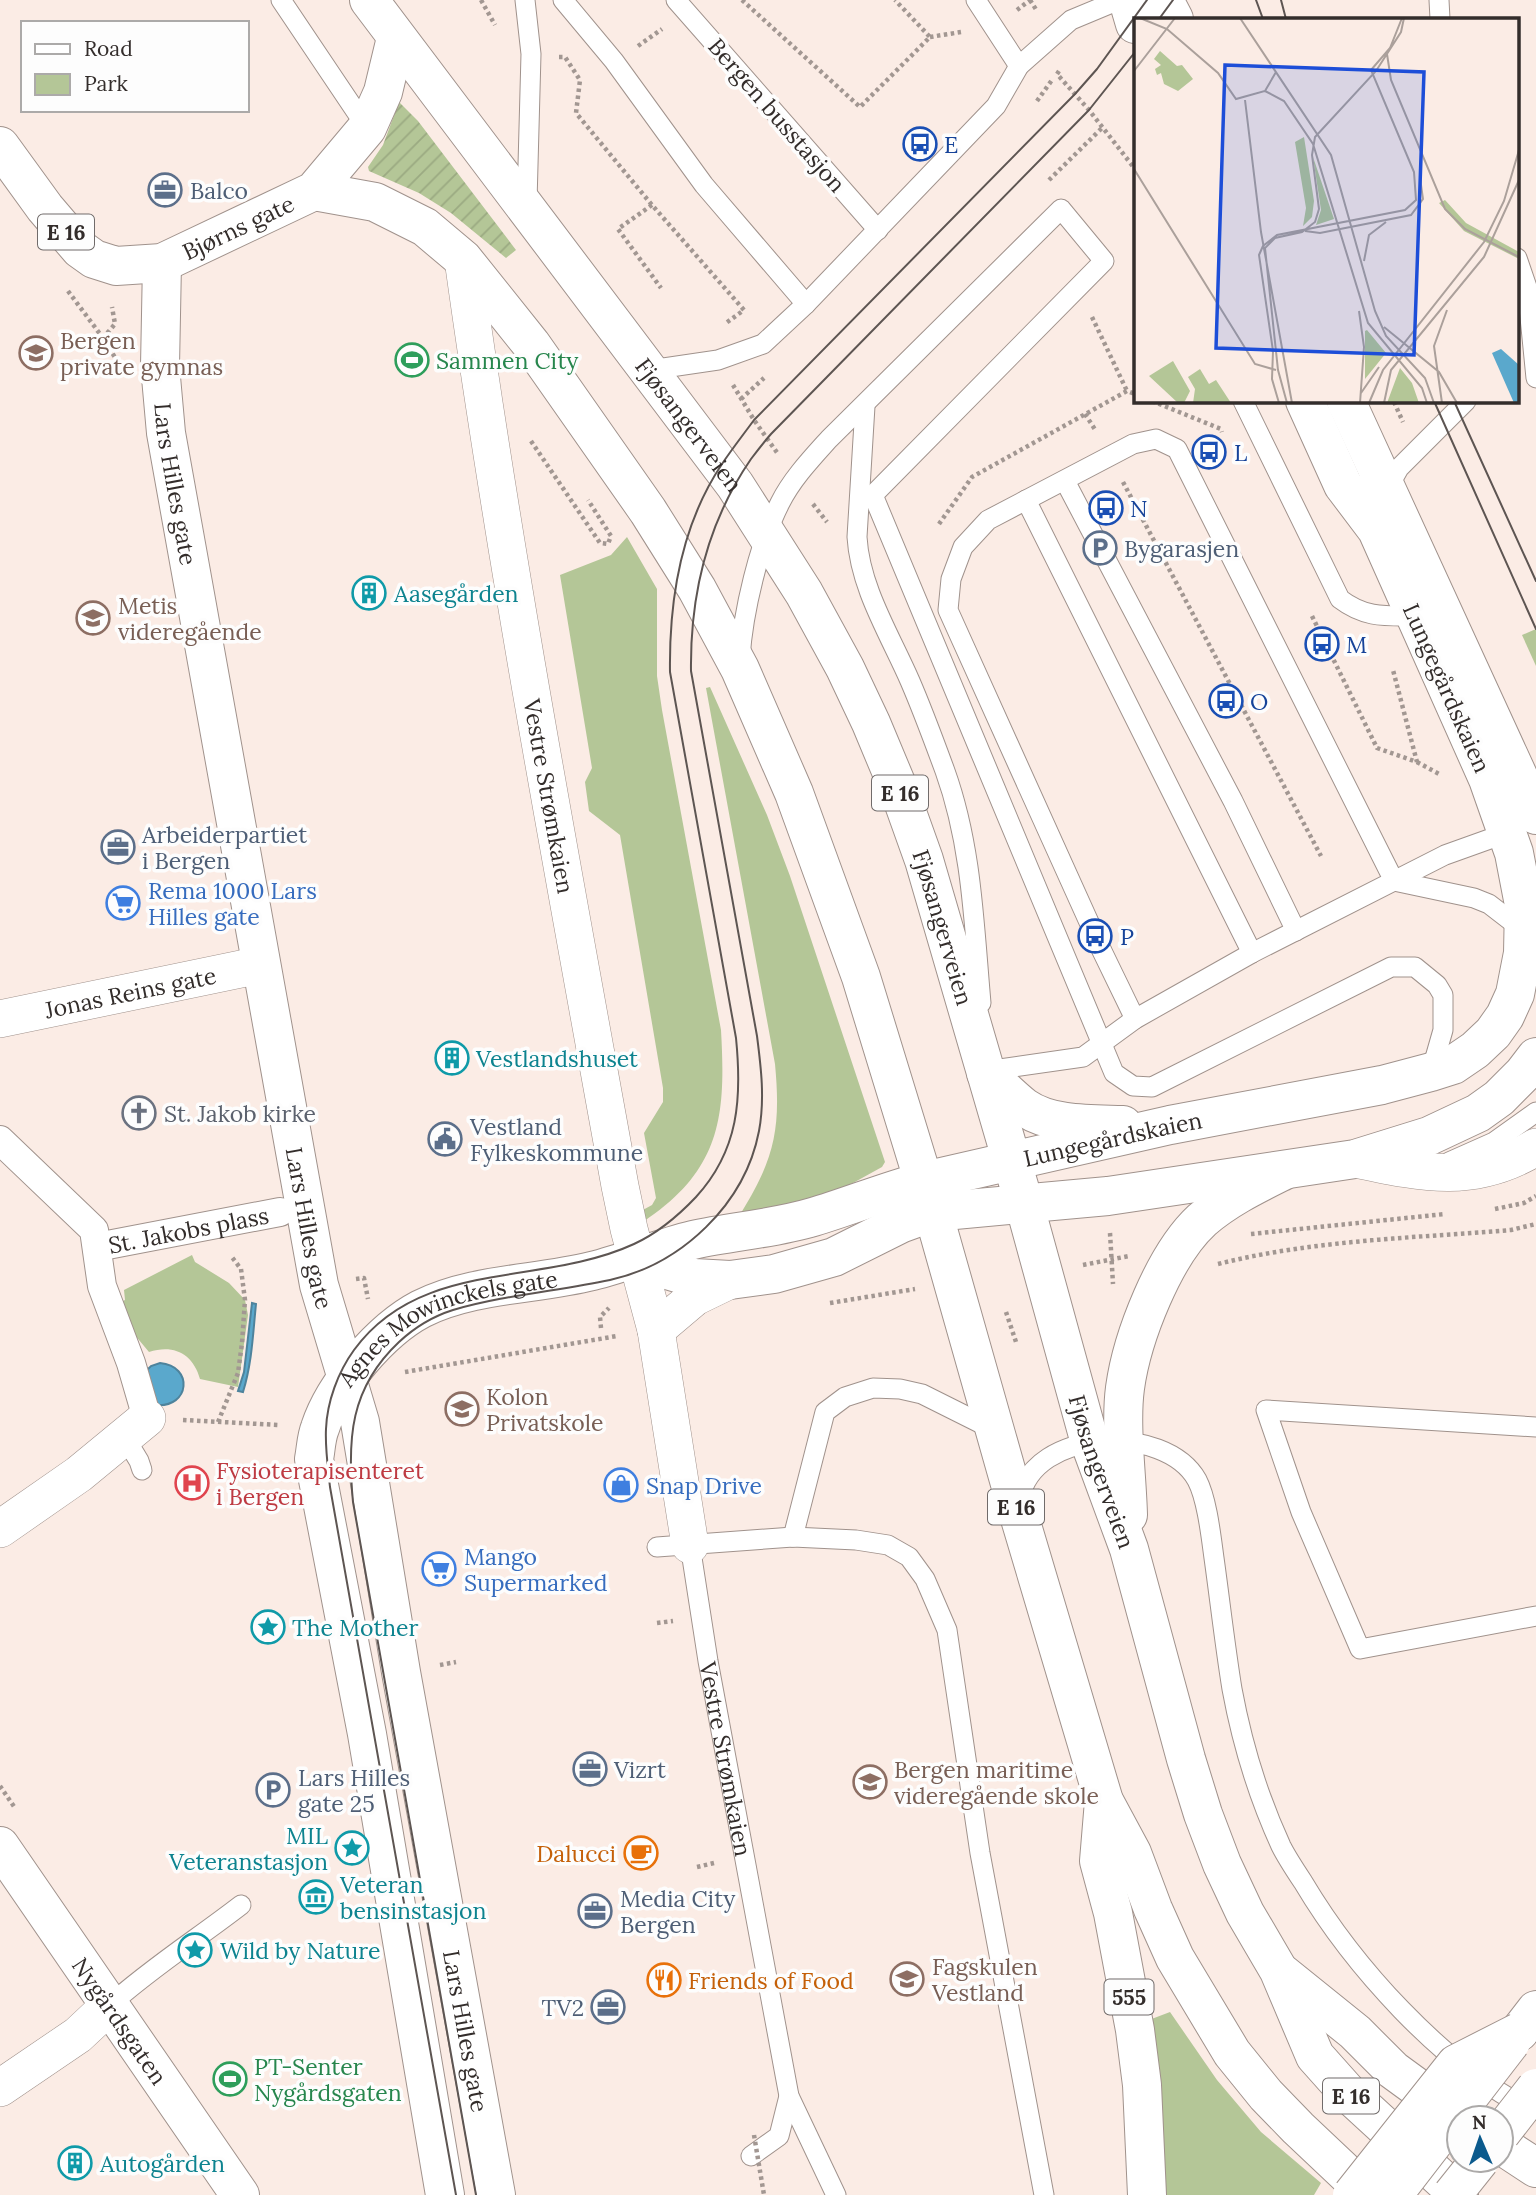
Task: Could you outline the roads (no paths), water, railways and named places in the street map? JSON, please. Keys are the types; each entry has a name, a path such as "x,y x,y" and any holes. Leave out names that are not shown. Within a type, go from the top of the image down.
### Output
{"main road":[{"name":"Fjøsangerveien","path":"369,0 736,485 804,593 845,668 895,779 924,860 1024,1203 1108,1443 1129,1549 1168,1698 1203,1814 1245,1913 1279,1971"},
{"path":"1128,0 1134,21"},
{"path":"1164,0 1173,18"},
{"name":"E 16","path":"314,191 368,128 383,92 396,38"},
{"name":"E 16","path":"0,146 45,208 80,249 94,259 116,266 162,263"},
{"name":"E 16","path":"314,191 375,202 425,227 463,259 531,344 612,456 681,562 740,669 794,793 861,977 1104,1801 1132,1853 1175,1958 1232,2053 1266,2095 1369,2195"},
{"name":"Bjørns gate","path":"162,263 314,191"},
{"name":"Lars Hilles gate","path":"162,263 160,366 166,433 319,1285 360,1422 401,1672 496,2195"},
{"name":"Lungegårdskaien","path":"1305,402 1343,485 1377,530 1488,779 1526,825"},
{"name":"Lungegårdskaien","path":"928,1197 1012,1163 1170,1125 1382,1085 1453,1065 1493,1033 1525,996 1522,884 1526,825 1386,489 1346,402"},
{"name":"Lungegårdskaien","path":"928,1197 1024,1203 1108,1196 1355,1159 1429,1136 1478,1113 1499,1098 1536,1057"},
{"path":"986,1073 1026,1108 1050,1119 1096,1125 1170,1125"},
{"name":"E 16","path":"1108,1443 1144,1314 1161,1278 1181,1246 1200,1222 1231,1198 1283,1171"},
{"name":"Agnes Mowinckels gate","path":"302,1446 319,1430 336,1392 348,1377 380,1341 420,1310 476,1291 590,1272 693,1240 763,1229 813,1217 890,1190 928,1197"},
{"path":"636,1258 694,1278 730,1280 774,1274 835,1257 901,1224 928,1197"},
{"name":"Lars Hilles gate","path":"302,1446 367,1734 445,2195"},
{"name":"555","path":"1104,1801 1100,1861 1113,1913 1135,2030 1142,2085 1147,2195"},
{"name":"Nygårdsgaten","path":"0,1846 240,2195"},
{"name":"E 16","path":"1279,1971 1355,2032 1394,2070 1445,2108"},
{"name":"E 16","path":"1279,1971 1315,2056 1348,2093 1459,2195"},
{"path":"1352,2195 1457,2064 1527,2021"},
{"path":"1393,2195 1527,2021"},
{"path":"1515,2115 1536,2088"},
{"path":"1515,2154 1536,2168"},
{"path":"1452,2195 1469,2174"}],"street":[{"name":"Vestre Strømkaien","path":"463,259 485,416 620,1186 656,1330 674,1546"},
{"name":"Jonas Reins gate","path":"0,1018 260,965"},
{"name":"St. Jakobs plass","path":"0,1140 94,1230 102,1286 131,1363 135,1427"},
{"name":"Lungegårdskaien","path":"1355,1159 1421,1170 1477,1172 1502,1166 1536,1147"},
{"name":"St. Jakobs plass","path":"97,1247 280,1212"},
{"path":"656,1330 695,1297 730,1280"},
{"path":"0,1529 79,1474 135,1427"},
{"path":"0,2088 78,2035 110,2005"}],"lane":[{"path":"525,0 531,54 527,207"},
{"path":"563,0 614,61 704,185 806,304"},
{"name":"Bergen busstasjon","path":"676,0 878,230"},
{"path":"976,0 1019,66"},
{"path":"650,370 718,360 763,344 806,304 996,106 1019,66 1071,20 1119,0"},
{"path":"1439,0 1440,18"},
{"path":"284,3 368,128"},
{"path":"740,669 748,601 767,533 780,502 795,478 829,439 1061,209 1104,261 873,495 1114,1073 1133,1086 1152,1087 1391,967 1415,967 1437,985 1443,995 1443,1030 1431,1072"},
{"path":"1518,261 1527,288 1528,369"},
{"path":"1243,402 1340,599 1356,611 1379,616 1415,616"},
{"path":"1377,530 1386,489 1399,468 1465,402"},
{"path":"865,406 858,556 864,579 922,710 946,774 959,819 968,858 986,1073 1083,1056 1135,1019 1252,953 1445,855 1526,825"},
{"path":"1135,1019 947,610 951,579 963,547 988,520 1133,444 1156,439 1177,449 1394,881"},
{"path":"1065,481 1233,801 1296,931"},
{"path":"1026,500 1252,953"},
{"path":"1394,881 1482,901 1524,931"},
{"path":"1421,1170 1461,1158 1494,1142 1536,1112"},
{"path":"793,1537 825,1412 845,1397 873,1388 900,1389 922,1394 994,1430"},
{"path":"1536,1427 1266,1410 1301,1512 1360,1649 1536,1616"},
{"path":"135,1427 142,1470"},
{"path":"1017,1512 1022,1485 1035,1466 1056,1452 1108,1443 1153,1447 1178,1458 1197,1481 1210,1525 1232,1688 1242,1739 1282,1848 1319,1910 1387,1996 1438,2045 1505,2096 1536,2112"},
{"path":"674,1546 793,1537 856,1540 888,1545 909,1557 925,1579 947,1630 980,1853 1044,2195"},
{"name":"Vestre Strømkaien","path":"674,1546 711,1674 789,2096"},
{"path":"110,2005 142,1976 241,1905"},
{"path":"751,2156 779,2136 789,2096"},
{"path":"789,2096 836,2195"}],"water":[{"path":"252,1303 256,1304 253,1337 243,1392 238,1391 244,1372"},
{"path":"160,1363 178,1371 184,1386 176,1400 156,1405 144,1373 151,1366"}],"tram line":[{"path":"456,2195 330,1487 326,1436 334,1388 354,1350 381,1321 413,1301 448,1287 598,1257 643,1240 696,1197 721,1161 729,1142 737,1102 736,1038 670,672 675,591 680,564 696,512 722,464 754,420 1075,94 1097,69 1147,0"},
{"path":"1160,18 1173,0"},
{"path":"1256,0 1263,18"},
{"path":"1281,0 1286,18"},
{"path":"476,2195 353,1502 352,1436 361,1396 383,1359 399,1342 424,1323 472,1305 610,1280 636,1272 685,1245 725,1206 740,1183 752,1158 761,1119 760,1059 691,671 691,643 698,588 712,534 736,483 771,434 1089,110 1134,53"},
{"path":"1434,402 1536,629"},
{"path":"1454,402 1536,581"}],"place":[{"name":"E","path":"920,144"},
{"name":"Balco","path":"165,190"},
{"name":"Bergen private gymnas","path":"36,353"},
{"name":"Sammen City","path":"412,360"},
{"name":"L","path":"1209,452"},
{"name":"N","path":"1106,508"},
{"name":"Bygarasjen","path":"1100,548"},
{"name":"Aasegården","path":"369,593"},
{"name":"Metis videregående","path":"93,618"},
{"name":"M","path":"1322,644"},
{"name":"O","path":"1226,701"},
{"name":"Arbeiderpartiet i Bergen","path":"118,847"},
{"name":"Rema 1000 Lars Hilles gate","path":"123,903"},
{"name":"P","path":"1095,936"},
{"name":"Vestlandshuset","path":"452,1058"},
{"name":"St. Jakob kirke","path":"139,1113"},
{"name":"Vestland Fylkeskommune","path":"445,1139"},
{"name":"Kolon Privatskole","path":"462,1409"},
{"name":"Fysioterapisenteret i Bergen","path":"192,1483"},
{"name":"Snap Drive","path":"621,1485"},
{"name":"Mango Supermarked","path":"439,1569"},
{"name":"The Mother","path":"268,1627"},
{"name":"Vizrt","path":"590,1769"},
{"name":"Bergen maritime videregående skole","path":"870,1782"},
{"name":"Lars Hilles gate 25","path":"273,1790"},
{"name":"MIL Veteranstasjon","path":"352,1848"},
{"name":"Dalucci","path":"641,1853"},
{"name":"Veteran bensinstasjon","path":"316,1897"},
{"name":"Media City Bergen","path":"595,1911"},
{"name":"Wild by Nature","path":"195,1950"},
{"name":"Fagskulen Vestland","path":"907,1979"},
{"name":"Friends of Food","path":"664,1980"},
{"name":"TV2","path":"608,2007"},
{"name":"PT-Senter Nygårdsgaten","path":"230,2079"},
{"name":"Autogården","path":"75,2163"}]}
